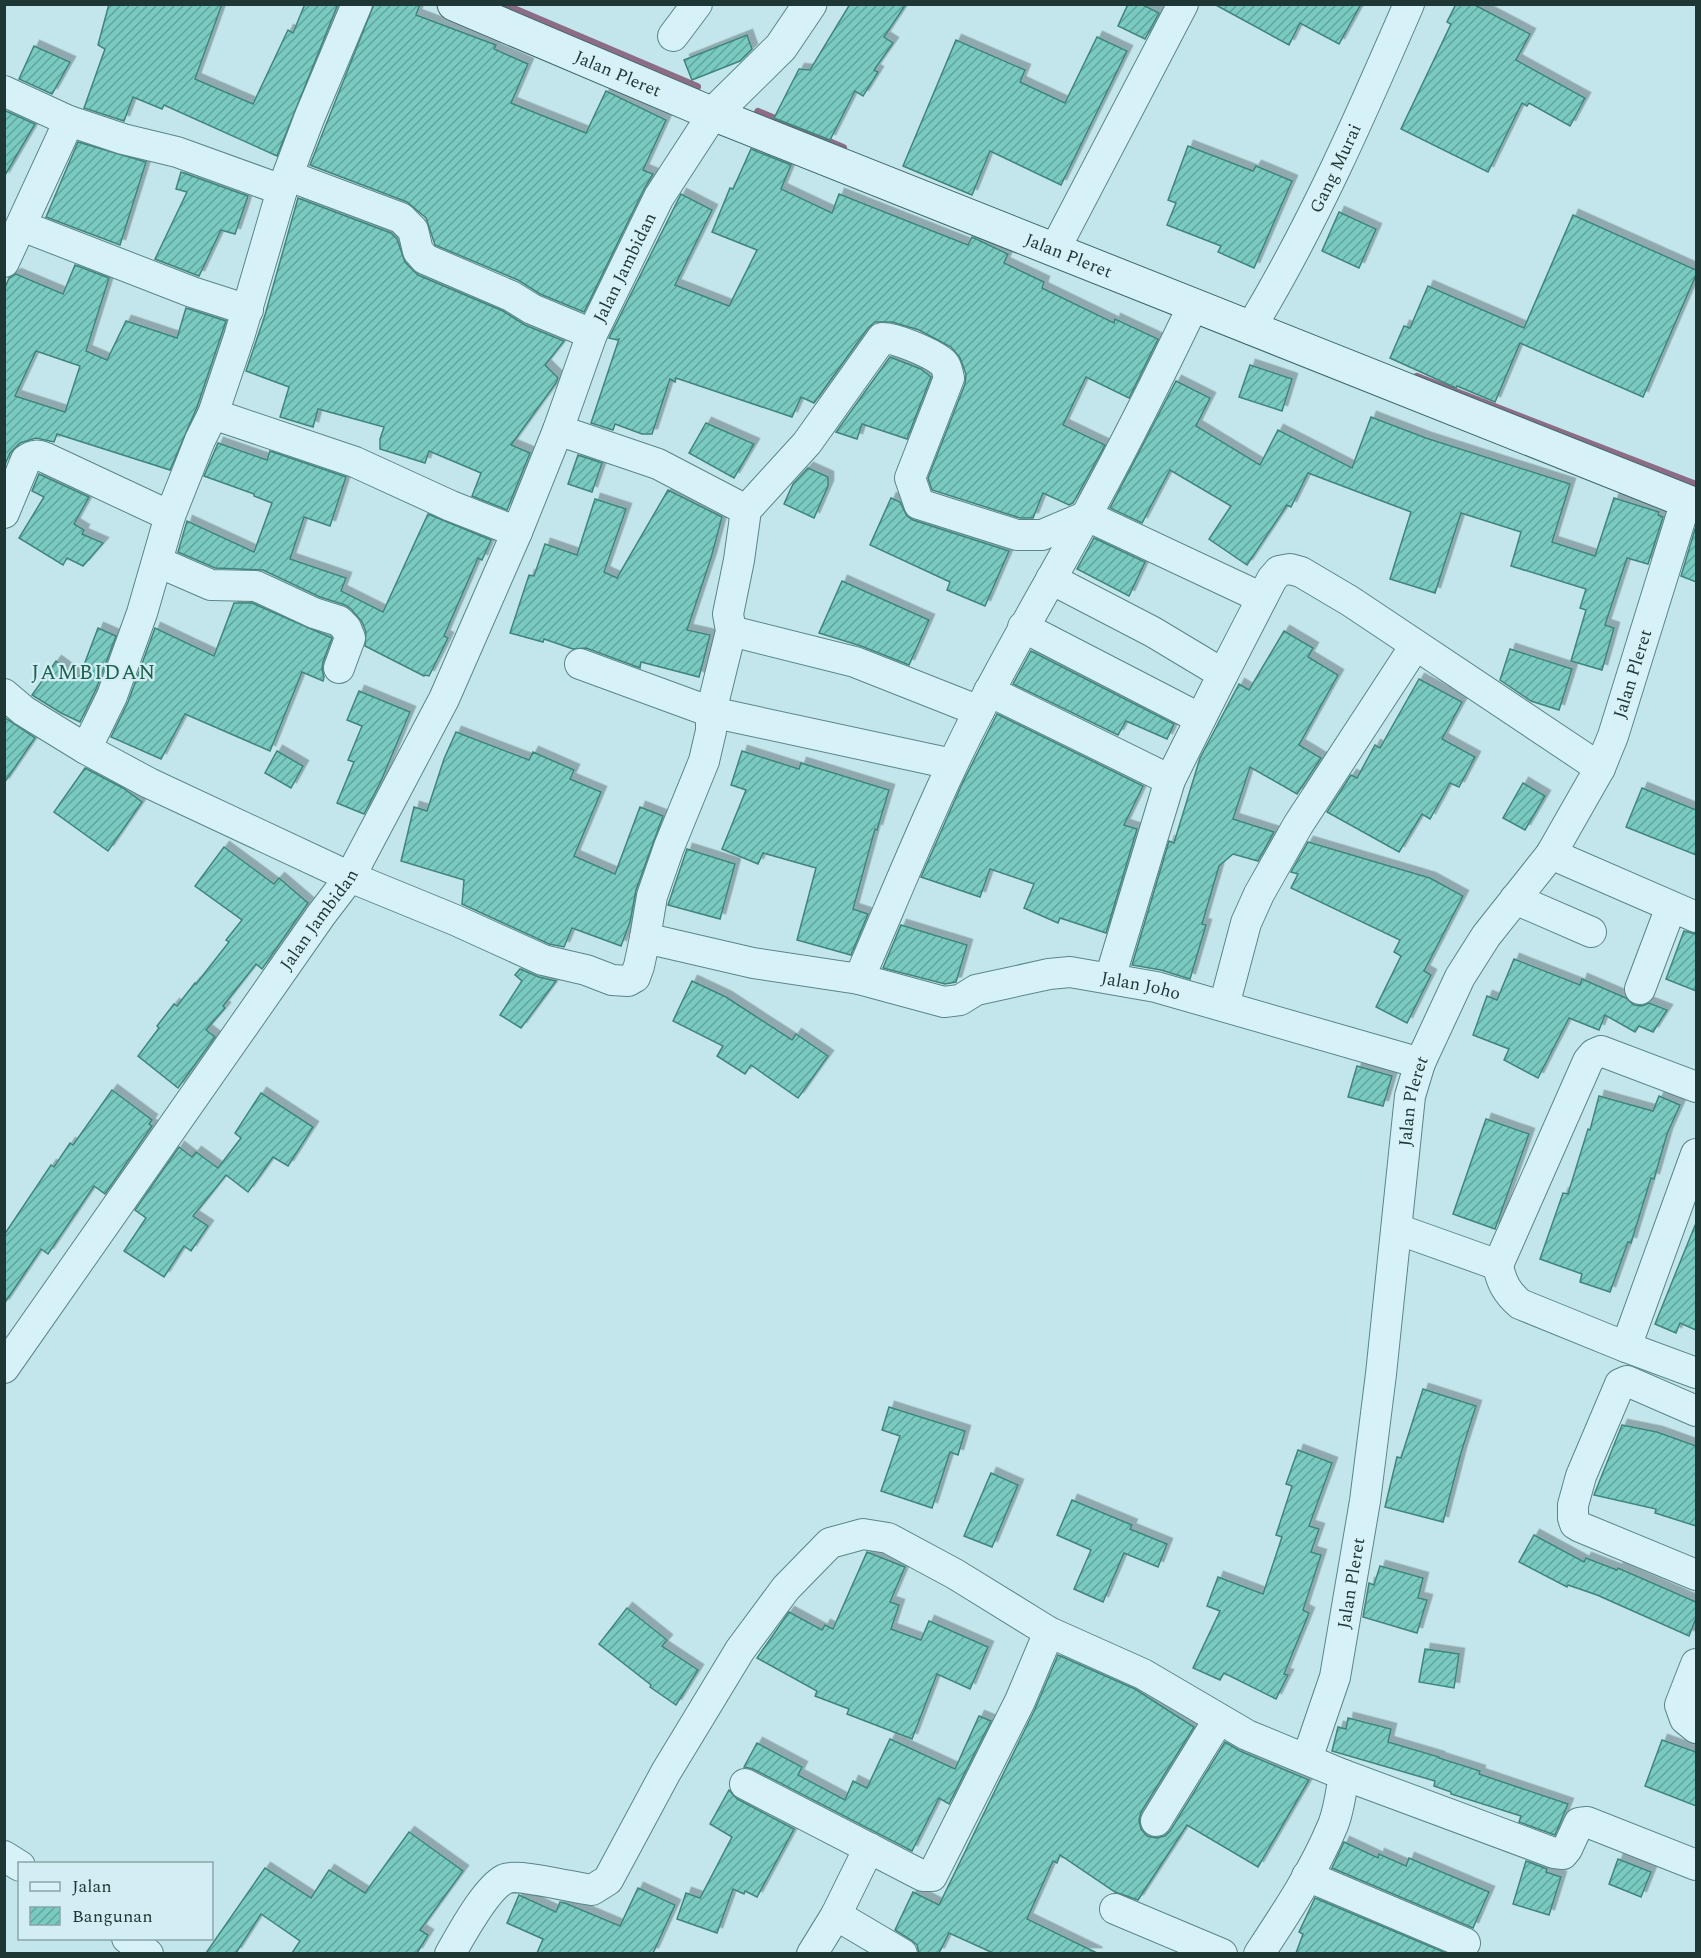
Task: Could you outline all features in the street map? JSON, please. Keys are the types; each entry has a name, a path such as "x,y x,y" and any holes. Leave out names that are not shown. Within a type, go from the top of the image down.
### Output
{"main road":[{"name":"Jalan Pleret","path":"454,4 713,114 1691,503"},
{"path":"713,114 781,47 810,4"}],"street":[{"path":"86,749 112,696 142,613 170,516 200,440 213,414 248,310 270,227 310,116 357,4"},
{"path":"673,36 697,4"},
{"path":"1055,249 1183,4"},
{"name":"Gang Murai","path":"1250,328 1305,234 1367,103 1409,4"},
{"path":"4,91 69,121 114,136 286,183 401,218 413,230 418,251 425,260 511,296 532,309 592,334"},
{"name":"Jalan Jambidan","path":"4,1368 321,915 350,877 444,699 517,532 558,430 592,334 659,197 713,114"},
{"path":"4,261 69,121"},
{"path":"22,226 182,288 248,310"},
{"path":"859,980 952,764 1023,627 1087,516 1137,421 1193,306"},
{"path":"4,693 24,711 86,749 149,783 350,877 543,960 586,970 612,980 628,981 635,977 639,966 652,896 704,761 711,731 711,712 731,631 728,614 740,560 746,510 807,442 882,338 894,338 941,361 947,367 948,378 910,478 919,504 1017,535 1042,535 1087,516 1262,598"},
{"path":"213,414 355,462 451,506 517,532"},
{"path":"558,430 658,464 746,510"},
{"path":"4,513 26,460 32,455 37,455 170,516"},
{"name":"Jalan Pleret","path":"1307,1759 1335,1677 1365,1501 1410,1096 1420,1063 1461,977 1486,936 1551,854 1600,768 1614,736 1664,568 1691,503"},
{"path":"158,562 211,585 256,586 339,621 346,628 350,638 339,668"},
{"path":"1110,978 1170,780 1199,718 1272,579 1279,571 1290,569 1301,572 1350,601 1600,768"},
{"path":"1052,579 1153,633 1222,674"},
{"path":"1023,627 1199,718"},
{"path":"731,631 855,662 984,701 1170,780"},
{"path":"1224,1006 1246,923 1259,894 1298,825 1415,646"},
{"path":"580,664 711,712 952,764"},
{"path":"1551,854 1684,912 1640,989"},
{"path":"1515,899 1591,932"},
{"name":"Jalan Joho","path":"645,938 753,963 859,980 944,1002 960,1000 976,990 1049,974 1070,972 1110,978 1156,987 1420,1063"},
{"path":"1696,1087 1601,1051 1594,1054 1588,1061 1498,1265 1504,1287 1520,1304 1696,1373"},
{"path":"1626,1347 1696,1154"},
{"path":"1397,1229 1498,1265"},
{"path":"1696,1411 1626,1381 1620,1384 1581,1476 1572,1512 1575,1524 1580,1527 1696,1575"},
{"path":"450,1953 489,1891 506,1878 526,1878 592,1890 608,1880 666,1773 741,1650 786,1588 830,1543 863,1534 888,1538 955,1574 1049,1632 1143,1674 1247,1735 1344,1775 1554,1853 1563,1854 1579,1823 1587,1822 1696,1865"},
{"path":"746,1784 923,1876 932,1876 1020,1701 1049,1632"},
{"path":"1696,1664 1680,1705 1684,1719 1696,1728"},
{"path":"1156,1821 1219,1719"},
{"path":"1259,1953 1307,1876 1333,1823 1344,1775"},
{"path":"812,1953 836,1915 869,1848"},
{"path":"4,1856 18,1865"},
{"path":"1307,1876 1465,1943"},
{"path":"1115,1909 1222,1953"},
{"path":"836,1915 902,1953"},
{"path":"130,1940 148,1953"}],"building":[{"path":"109,4 222,4 195,79 253,104 288,30 293,33 305,4 338,4 277,156 164,105 162,109 133,97 124,121 84,108 105,49 98,45"},
{"path":"374,4 420,4 416,15 496,45 494,49 528,64 511,103 586,133 606,91 666,120 643,170 653,174 584,312 540,294 518,280 435,245 426,218 407,202 310,165"},
{"path":"850,4 906,4 884,37 893,43 874,70 878,72 863,96 855,91 830,140 774,118 799,69 810,70"},
{"path":"1128,4 1141,4 1159,13 1145,39 1118,26"},
{"path":"1214,4 1361,4 1339,44 1300,23 1289,45"},
{"path":"1456,4 1473,4 1530,34 1516,60 1585,98 1570,126 1529,103 1527,106 1522,103 1488,172 1401,129 1451,24 1447,22"},
{"path":"747,35 752,49 740,61 692,80 684,60"},
{"path":"1097,37 1127,51 1061,185 990,151 972,195 903,166 956,40 1025,70 1020,82 1065,103"},
{"path":"34,46 70,62 52,94 19,79"},
{"path":"6,111 35,124 4,177 4,113"},
{"path":"78,142 146,162 120,245 46,217"},
{"path":"1188,146 1253,171 1256,166 1292,181 1254,268 1218,252 1221,246 1167,225 1176,203 1168,200"},
{"path":"751,149 791,165 781,189 832,213 839,194 968,245 972,237 1008,254 1004,263 1044,282 1042,288 1114,323 1115,319 1158,339 1129,398 1086,377 1063,425 1105,445 1073,503 1069,505 1043,493 1033,518 1020,518 932,490 928,478 965,384 966,374 960,358 951,347 919,330 892,322 875,322 868,328 814,403 801,397 792,417 676,378 675,382 670,379 652,434 642,434 615,424 613,430 591,423 619,339 609,338 681,194 712,210 675,285 729,306 757,250 712,232 730,188 733,189"},
{"path":"181,172 248,196 235,234 221,230 199,276 155,259 187,192 176,189"},
{"path":"298,198 391,233 397,239 405,262 418,275 503,311 525,325 564,341 545,365 558,378 556,383 511,445 530,453 507,510 472,496 481,473 429,451 425,463 380,449 384,427 318,409 313,427 280,417 289,387 246,371 265,315"},
{"path":"1339,212 1376,229 1359,268 1322,251"},
{"path":"1573,215 1696,270 1696,275 1643,397 1520,343 1495,402 1457,386 1456,388 1390,358 1404,326 1410,328 1428,286 1524,328"},
{"path":"75,265 109,278 86,351 107,360 126,321 177,338 186,308 226,321 197,407 170,470 57,434 54,442 36,438 20,443 10,453 4,467 4,290 9,278 16,274 63,294","holes":["36,351 80,366 65,412 15,396"]},
{"path":"890,357 921,369 931,377 907,439 862,424 857,439 836,432"},
{"path":"1250,365 1292,379 1282,411 1239,397"},
{"path":"1176,381 1210,398 1196,426 1260,465 1278,430 1352,468 1371,417 1426,438 1570,484 1552,542 1595,556 1614,498 1659,512 1658,515 1663,517 1648,564 1627,558 1605,625 1614,628 1602,670 1571,661 1586,610 1580,608 1586,589 1511,566 1521,532 1461,513 1435,593 1390,579 1411,512 1308,473 1291,507 1287,505 1247,565 1209,539 1231,506 1170,470 1142,523 1110,508"},
{"path":"706,423 754,444 734,478 689,453"},
{"path":"218,443 267,460 270,451 346,477 330,526 304,517 290,559 346,578 341,591 383,612 428,514 491,540 482,560 478,558 444,636 448,638 429,676 424,676 365,646 366,632 362,622 345,605 320,597 263,570 215,568 178,552 187,521 254,552 272,503 204,476"},
{"path":"578,455 602,463 592,492 568,484"},
{"path":"808,468 828,477 828,486 814,518 784,504 793,484"},
{"path":"39,474 89,497 74,524 84,530 82,534 103,543 83,566 67,558 63,565 19,538 44,497 32,491"},
{"path":"668,490 722,517 687,630 710,635 699,677 641,662 640,668 586,648 573,649 544,639 543,642 510,633 529,575 534,576 545,544 577,555 595,499 626,509 604,572 617,578"},
{"path":"891,498 900,502 907,516 913,520 1009,551 985,606 947,590 950,582 870,545"},
{"path":"1696,529 1696,582 1681,576"},
{"path":"1094,538 1145,562 1129,596 1077,569"},
{"path":"842,581 929,620 909,665 861,646 819,633"},
{"path":"234,603 252,603 332,638 323,662 323,681 302,672 270,751 185,714 161,759 111,737 128,702 155,628 214,656"},
{"path":"98,628 116,636 96,689 80,722 32,695 56,661 79,678"},
{"path":"1284,631 1313,648 1308,657 1338,675 1299,745 1321,758 1297,794 1250,767 1233,819 1274,832 1258,861 1233,854 1219,866 1202,924 1206,925 1190,979 1161,970 1132,965 1169,841 1174,843 1200,758 1239,684 1249,690"},
{"path":"1510,649 1572,669 1559,710 1531,701 1500,680"},
{"path":"1031,651 1174,724 1167,739 1126,721 1118,735 1013,684"},
{"path":"1419,679 1462,702 1442,739 1475,757 1459,787 1450,783 1430,819 1422,814 1399,852 1327,812 1351,775 1357,778 1375,745 1380,748"},
{"path":"359,691 410,712 381,781 364,814 337,803 354,762 348,760 362,726 347,720"},
{"path":"997,714 1143,786 1124,825 1137,829 1106,933 1060,918 1058,923 1024,908 1034,884 990,869 980,897 921,877 962,784"},
{"path":"4,717 35,738 4,783"},
{"path":"456,732 529,760 533,752 574,770 570,779 601,792 574,856 615,874 640,807 663,816 636,890 630,922 621,946 572,928 564,947 549,944 462,904 464,880 401,861 414,807 427,811 444,759"},
{"path":"277,751 303,766 291,788 265,773"},
{"path":"742,751 799,769 801,763 889,790 877,830 875,829 853,909 868,914 851,955 797,940 816,868 763,853 758,864 722,849 746,790 731,785"},
{"path":"85,768 123,788 142,802 108,851 54,812"},
{"path":"1523,783 1545,796 1525,830 1503,818"},
{"path":"1642,788 1696,810 1696,855 1626,827"},
{"path":"1308,842 1430,878 1463,896 1424,971 1431,975 1407,1023 1376,1007 1401,956 1394,952 1400,940 1291,888 1298,874 1291,872"},
{"path":"224,847 274,884 279,878 308,903 262,969 256,964 223,1006 225,1008 206,1030 215,1037 178,1088 138,1056 159,1028 157,1026 174,1004 177,1006 196,984 229,942 226,940 242,920 195,886"},
{"path":"687,849 735,864 720,919 668,905"},
{"path":"901,925 967,945 956,982 945,984 883,968"},
{"path":"1684,931 1696,934 1696,991 1666,979"},
{"path":"1514,959 1580,985 1582,979 1626,998 1634,1005 1642,1006 1649,1003 1667,1010 1653,1032 1639,1026 1635,1032 1605,1015 1599,1030 1569,1018 1538,1078 1504,1060 1509,1049 1473,1035 1487,996 1497,1000"},
{"path":"520,969 556,981 521,1028 500,1015 522,981 515,975"},
{"path":"692,981 726,997 792,1040 796,1034 828,1056 798,1098 751,1065 745,1074 717,1056 723,1046 673,1021"},
{"path":"1357,1066 1392,1076 1383,1106 1348,1097"},
{"path":"112,1090 152,1120 149,1124 152,1126 105,1194 94,1186 48,1254 41,1249 4,1304 4,1235 51,1165 54,1167 70,1143 73,1145"},
{"path":"261,1093 313,1127 288,1166 273,1157 248,1192 226,1175 193,1216 208,1226 191,1251 184,1246 164,1277 124,1251 146,1218 135,1210 179,1147 192,1157 196,1152 218,1168 241,1138 235,1133"},
{"path":"1599,1096 1653,1111 1659,1096 1680,1105 1667,1134 1654,1179 1651,1178 1631,1243 1628,1242 1610,1292 1580,1282 1582,1274 1540,1259 1563,1193 1568,1194"},
{"path":"1486,1119 1529,1134 1495,1229 1453,1214"},
{"path":"1696,1223 1696,1330 1680,1323 1676,1333 1655,1324"},
{"path":"1423,1389 1476,1406 1443,1522 1385,1507 1397,1457 1401,1458"},
{"path":"889,1407 965,1431 958,1455 950,1452 932,1508 881,1491 900,1436 882,1430"},
{"path":"1622,1425 1657,1432 1696,1446 1696,1526 1655,1513 1656,1509 1594,1495"},
{"path":"1298,1450 1332,1463 1309,1526 1319,1529 1311,1552 1321,1555 1303,1610 1309,1613 1284,1674 1288,1675 1276,1699 1224,1673 1220,1680 1193,1668 1220,1611 1207,1606 1218,1577 1263,1594 1282,1537 1276,1535 1292,1486 1286,1484"},
{"path":"991,1473 1018,1485 992,1547 964,1536"},
{"path":"1072,1500 1132,1525 1130,1529 1167,1544 1158,1567 1124,1553 1103,1602 1074,1589 1091,1550 1057,1535"},
{"path":"1534,1535 1584,1562 1586,1558 1617,1570 1618,1568 1696,1602 1696,1618 1689,1636 1597,1595 1568,1585 1567,1587 1519,1562"},
{"path":"867,1552 905,1567 890,1602 899,1605 891,1629 921,1640 929,1621 988,1647 970,1689 937,1674 912,1739 847,1714 849,1709 815,1696 817,1691 757,1658 789,1612 822,1630 825,1625 833,1629"},
{"path":"1380,1566 1423,1578 1418,1598 1427,1600 1417,1633 1363,1617 1369,1583 1374,1585"},
{"path":"627,1608 667,1640 662,1646 698,1670 676,1705 650,1687 651,1685 599,1644"},
{"path":"1425,1649 1459,1654 1454,1688 1419,1682"},
{"path":"1058,1655 1135,1689 1194,1727 1141,1812 1139,1820 1141,1829 1147,1836 1156,1838 1165,1836 1170,1831 1225,1742 1240,1751 1309,1780 1258,1867 1187,1825 1138,1900 1115,1892 1060,1855 1057,1863 1053,1861 1027,1919 1097,1953 993,1953 949,1933 939,1953 919,1953 917,1945 895,1930 913,1892 939,1905 1035,1709"},
{"path":"979,1716 991,1721 949,1804 939,1798 912,1851 753,1769 744,1767 757,1743 802,1767 798,1775 845,1800 853,1781 867,1788 890,1739 955,1769"},
{"path":"1348,1718 1391,1729 1388,1742 1480,1771 1479,1774 1568,1804 1555,1835 1519,1822 1521,1816 1451,1794 1451,1792 1434,1786 1435,1781 1332,1751 1338,1727 1346,1729"},
{"path":"1662,1740 1696,1752 1696,1806 1645,1786"},
{"path":"729,1790 737,1799 794,1829 757,1897 745,1891 744,1894 733,1889 717,1933 677,1919 686,1893 700,1898 732,1837 710,1824"},
{"path":"409,1832 463,1871 420,1930 428,1935 417,1953 292,1953 300,1941 261,1914 236,1953 206,1953 265,1868 311,1898 329,1870 365,1893"},
{"path":"1344,1842 1378,1858 1379,1854 1406,1866 1409,1858 1489,1892 1473,1928 1332,1868"},
{"path":"1618,1859 1651,1872 1641,1897 1609,1884"},
{"path":"1526,1861 1561,1877 1549,1915 1513,1904"},
{"path":"638,1888 675,1905 653,1953 537,1953 543,1939 507,1923 519,1895 556,1912 560,1902 565,1903 620,1926"},
{"path":"1315,1898 1446,1953 1296,1953 1303,1934 1299,1932"}],"waterway":[{"path":"502,4 697,87"},
{"path":"758,112 843,148"},
{"path":"1417,377 1696,485"}],"district":[{"name":"JAMBIDAN","path":"94,673"}]}
